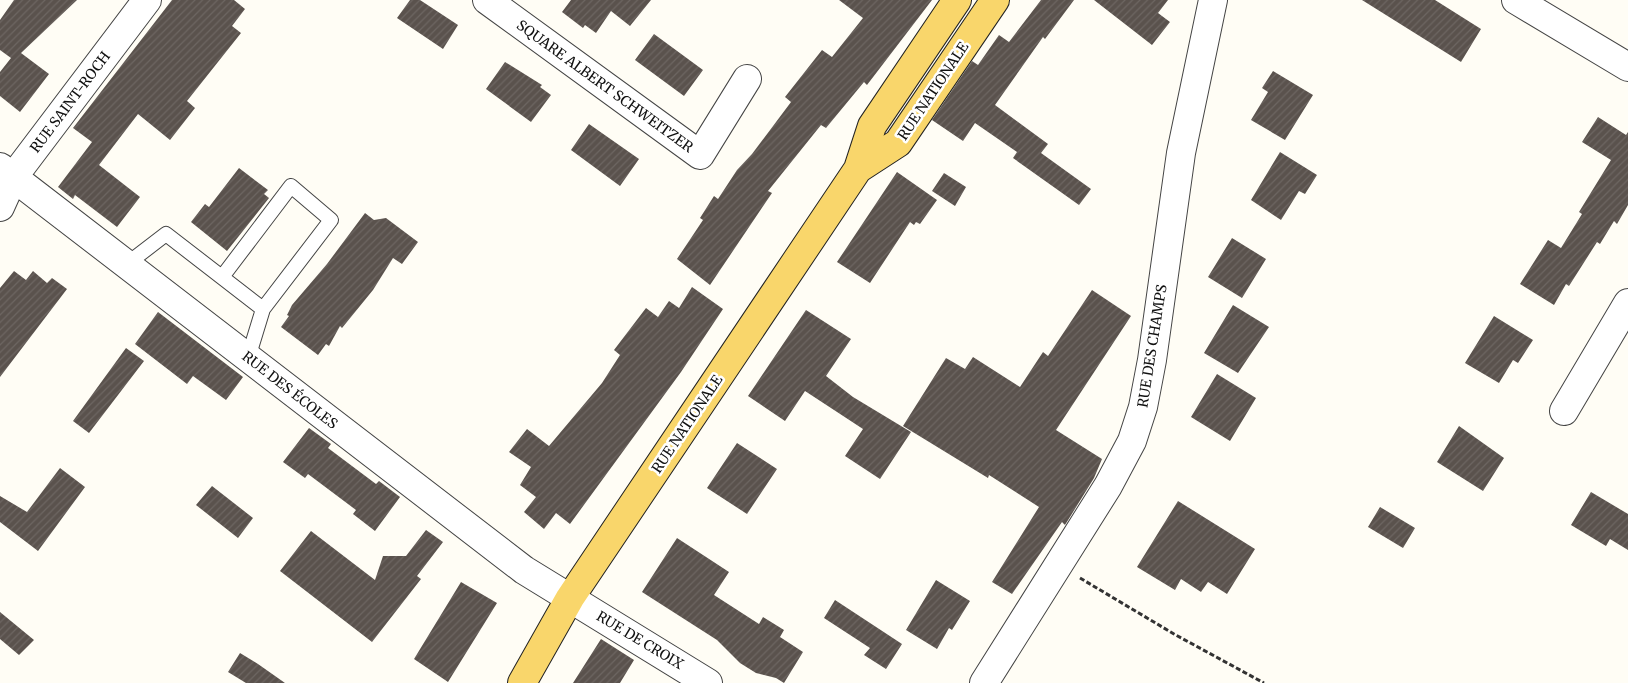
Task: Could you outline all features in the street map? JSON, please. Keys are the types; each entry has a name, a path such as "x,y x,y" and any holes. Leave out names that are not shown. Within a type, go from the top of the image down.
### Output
{"main road":[{"name":"RUE NATIONALE","path":"522,683 570,598 858,169 872,126 957,0"},
{"name":"RUE NATIONALE","path":"858,169 898,144 995,0"}],"street":[{"name":"RUE SAINT-ROCH","path":"0,207 7,172 147,0"},
{"name":"SQUARE ALBERT SCHWEITZER","path":"487,0 700,155 747,80"},
{"name":"RUE DES CHAMPS","path":"984,683 1121,465 1132,441 1143,407 1152,360 1181,153 1213,0"},
{"path":"1516,0 1628,67"},
{"name":"RUE DES ÉCOLES","path":"7,172 476,534 524,570 570,598"},
{"path":"1564,411 1628,302"},
{"name":"RUE DE CROIX","path":"570,598 606,618 708,683"}],"lane":[{"path":"222,277 291,186 331,220 263,309 248,358"},
{"path":"127,264 166,234 263,309"}],"path":[{"path":"1058,565 1174,634 1264,683"}],"building":[{"path":"14,0 77,0 21,53 49,74 20,112 0,96 0,72 11,58 0,50 0,20"},
{"path":"172,0 234,0 245,9 232,26 241,33 187,101 195,108 170,140 138,114 99,165 140,197 117,227 75,195 73,199 58,187 92,142 73,128"},
{"path":"410,0 420,0 458,25 443,49 397,18"},
{"path":"571,0 651,0 630,26 611,11 596,33 585,25 583,28 562,12"},
{"path":"839,0 932,0 867,85 864,82 826,128 821,125 768,191 772,193 710,285 677,259 703,220 700,218 714,196 718,199 737,170 752,154 791,102 785,97 822,50 832,57 863,18"},
{"path":"1041,0 1074,0 1045,39 1043,37 995,105 1048,144 1041,153 1091,189 1079,205 1013,158 1017,152 975,123 963,141 932,120 972,61 978,65 999,35 1009,42"},
{"path":"1094,0 1168,0 1158,13 1170,22 1152,45"},
{"path":"1362,0 1435,0 1481,29 1461,62"},
{"path":"654,34 703,70 684,96 635,60"},
{"path":"505,62 542,85 540,87 551,95 531,122 486,89"},
{"path":"1273,71 1313,95 1285,140 1251,120 1268,92 1262,88"},
{"path":"1598,117 1626,135 1628,132 1628,205 1617,224 1614,221 1600,244 1597,242 1569,286 1566,284 1554,305 1520,284 1548,240 1561,248 1582,214 1579,212 1611,160 1582,142"},
{"path":"589,124 639,159 620,186 571,150"},
{"path":"1280,152 1317,175 1305,194 1299,191 1281,220 1251,200"},
{"path":"239,168 268,190 264,194 269,198 227,251 191,222 205,204 209,207"},
{"path":"897,172 937,200 920,224 916,222 914,225 910,222 870,283 837,262"},
{"path":"944,173 966,187 955,206 932,191"},
{"path":"365,213 374,220 386,218 418,242 402,264 393,258 373,290 342,328 340,326 329,346 326,344 318,355 281,327 289,316 287,315 292,305 327,264"},
{"path":"1232,238 1266,259 1242,298 1208,277"},
{"path":"14,271 26,280 33,271 47,283 52,278 67,289 0,377 0,288"},
{"path":"692,287 723,309 681,372 570,524 556,513 544,529 524,512 536,497 520,485 531,467 509,452 527,429 549,446 602,383 620,355 614,350 646,308 658,317 669,301 679,308"},
{"path":"1092,290 1131,316 1056,430 1102,459 1094,478 1065,525 1062,522 1012,594 992,582 1039,507 989,475 988,478 903,426 946,358 965,369 973,357 1020,387 1043,352 1048,356"},
{"path":"1233,305 1269,327 1238,373 1204,353"},
{"path":"806,310 851,339 826,376 853,397 911,432 880,479 845,456 863,429 805,391 785,421 748,396"},
{"path":"158,312 243,377 226,400 193,376 187,384 135,344"},
{"path":"1494,316 1533,340 1518,363 1513,360 1499,383 1465,363"},
{"path":"126,348 144,361 89,433 73,421"},
{"path":"1217,374 1256,398 1230,441 1191,417"},
{"path":"1459,426 1504,458 1483,491 1437,462"},
{"path":"309,428 331,444 328,448 376,484 379,481 400,497 375,531 353,514 356,510 308,474 305,478 283,462"},
{"path":"737,443 777,469 747,514 707,488"},
{"path":"60,468 85,487 38,551 0,522 0,496 27,512"},
{"path":"212,486 253,518 238,538 196,505"},
{"path":"1591,492 1628,514 1628,550 1610,539 1606,546 1571,525"},
{"path":"1178,501 1255,549 1227,594 1208,582 1201,592 1181,579 1175,590 1137,567"},
{"path":"1380,507 1415,528 1403,548 1368,527"},
{"path":"426,530 443,542 417,576 421,579 372,642 280,571 311,531 375,580 383,556 406,556"},
{"path":"677,538 729,572 714,595 759,624 763,617 784,630 780,637 803,652 784,683 776,678 756,673 740,663 717,640 642,592"},
{"path":"936,580 970,601 952,630 949,628 937,649 906,630"},
{"path":"461,582 497,603 448,682 414,659"},
{"path":"835,600 902,644 886,669 864,655 870,648 824,618"},
{"path":"0,612 34,640 19,655 0,639"},
{"path":"601,639 634,660 620,683 573,683"},
{"path":"240,653 285,683 246,683 228,672"}]}
